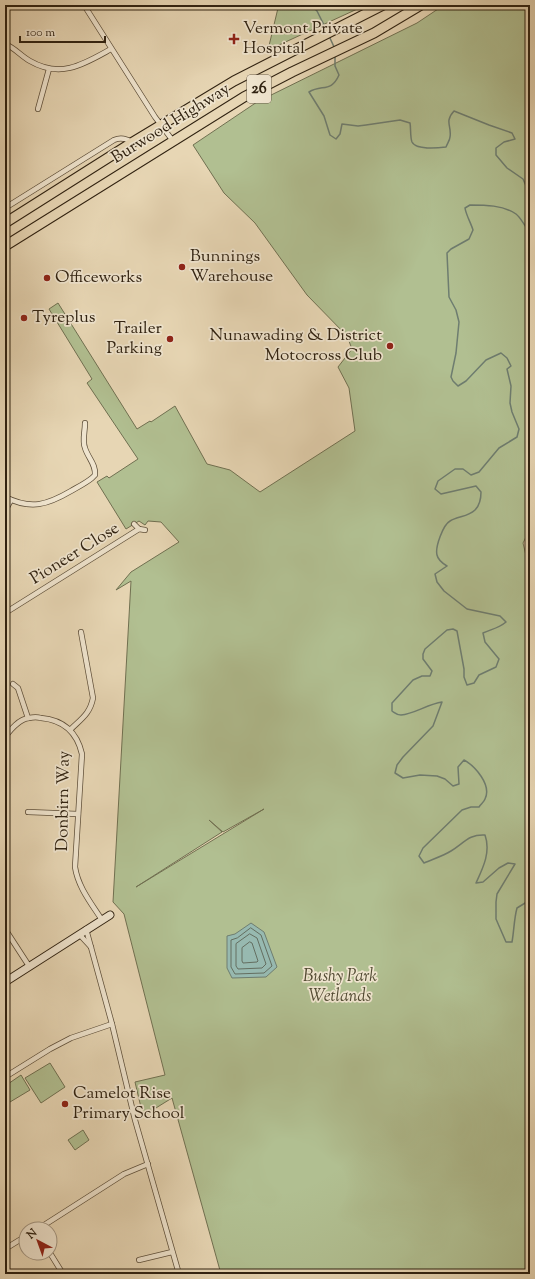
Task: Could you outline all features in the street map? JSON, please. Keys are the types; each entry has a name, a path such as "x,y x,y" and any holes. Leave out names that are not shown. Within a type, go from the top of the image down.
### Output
{"highway":[{"name":"Burwood Highway","path":"5,223 160,125 234,81 383,5"},
{"name":"Burwood Highway","path":"5,246 244,97 316,60 374,33 421,5"}],"main road":[{"path":"5,982 110,915"}],"street":[{"path":"84,5 160,125 173,141"},
{"path":"5,44 34,64 65,70 77,67 93,60 111,49"},
{"path":"38,109 49,68"},
{"name":"Burwood Highway","path":"5,208 114,140 118,138 125,138 133,142"},
{"path":"5,409 7,433 5,449"},
{"path":"5,496 11,500 25,504 39,505 62,496 92,478 95,475 96,469 84,448 83,437 85,423"},
{"path":"85,431 91,434"},
{"path":"5,511 11,500"},
{"name":"Pioneer Close","path":"134,524 139,529 144,530"},
{"name":"Pioneer Close","path":"5,613 139,529"},
{"path":"70,730 87,714 91,707 93,698 81,632"},
{"path":"5,737 14,726 28,718 18,688 13,684"},
{"name":"Donbirn Way","path":"28,718 48,718 56,720 70,730 77,740 82,754 75,867 76,876 102,920"},
{"path":"28,812 78,814"},
{"path":"5,929 29,966"},
{"path":"86,929 112,1024 134,1115 178,1274"},
{"path":"79,934 92,948"},
{"path":"5,1077 50,1049 71,1038 112,1024"},
{"path":"51,1221 124,1174 148,1164"},
{"path":"5,1248 18,1241"},
{"path":"139,1260 172,1252"},
{"path":"55,1261 63,1274"}],"green space":[{"path":"276,5 366,5 268,50 278,8"},
{"name":"Bushy Park Wetlands","path":"444,5 530,5 530,529 523,543 530,572 530,1274 221,1274 172,1098 143,1116 135,1082 165,1075 124,914 113,902 131,581 116,590 131,572 179,542 161,522 148,521 145,525 139,521 126,529 97,482 107,476 109,478 138,459 87,383 92,379 49,309 58,303 137,429 150,421 151,422 175,406 207,464 230,470 260,492 355,431 349,388 338,367 352,349 347,336 307,295 255,223 224,193 193,145 257,102 417,23","holes":["264,809 136,887 222,832 209,820 223,832"]},
{"path":"50,1063 65,1087 41,1103 25,1078"},
{"path":"21,1075 30,1090 5,1105 5,1086"},
{"path":"83,1130 89,1140 75,1150 68,1140"}],"water":[{"path":"251,923 264,932 277,967 266,977 232,978 227,968 227,936 235,934"}],"waterway":[{"path":"311,5 317,11 327,31"},
{"path":"329,36 335,49"},
{"path":"335,55 335,66 339,75 336,81 329,86 309,92 324,116 330,135 336,139 340,134 342,124 358,126 400,120 410,123 411,140 414,145 428,148 446,147 450,138 449,118 454,111 512,133 515,139 504,142 496,148 496,155 507,168 523,179 530,195 530,213"},
{"path":"530,228 526,227 520,218 511,211 488,205 470,205 465,208 473,230 469,239 451,249 447,253 449,297 456,310 459,322 456,353 451,377 458,386 466,381 486,360 501,353 507,358 511,366 507,369 511,386 510,403 519,429 517,437 499,448 479,472 471,475 463,469 455,469 438,481 435,489 441,494 476,486 481,492 481,495 479,504 475,510 469,514 450,521 442,531 438,542 437,551 439,560 447,566 435,574 437,582 444,591 467,609 500,616 506,622 483,633 485,642 499,659 496,667 479,675 474,683 467,685 464,677 464,669 457,631 453,629 447,630 425,649 423,654 423,659 432,671 430,676 422,676 413,680 392,703 392,711 401,715 442,702 433,726 403,757 397,765 395,773 403,778 420,775 437,776 445,779 453,786 459,784 458,767 464,760 481,776 486,788 487,794 479,807 471,807 462,810 423,848 419,856 424,863 448,853 475,836 485,835 487,841 487,854 484,866 476,883 483,882 499,868 508,863 515,864 497,894 496,902 496,919 506,942 512,942 517,908 530,900"}],"place":[{"name":"Vermont Private Hospital","path":"234,39"},
{"name":"Bunnings Warehouse","path":"182,267"},
{"name":"Officeworks","path":"47,278"},
{"name":"Tyreplus","path":"24,318"},
{"name":"Trailer Parking","path":"170,339"},
{"name":"Nunawading & District Motocross Club","path":"390,346"},
{"name":"Camelot Rise Primary School","path":"65,1104"}]}
